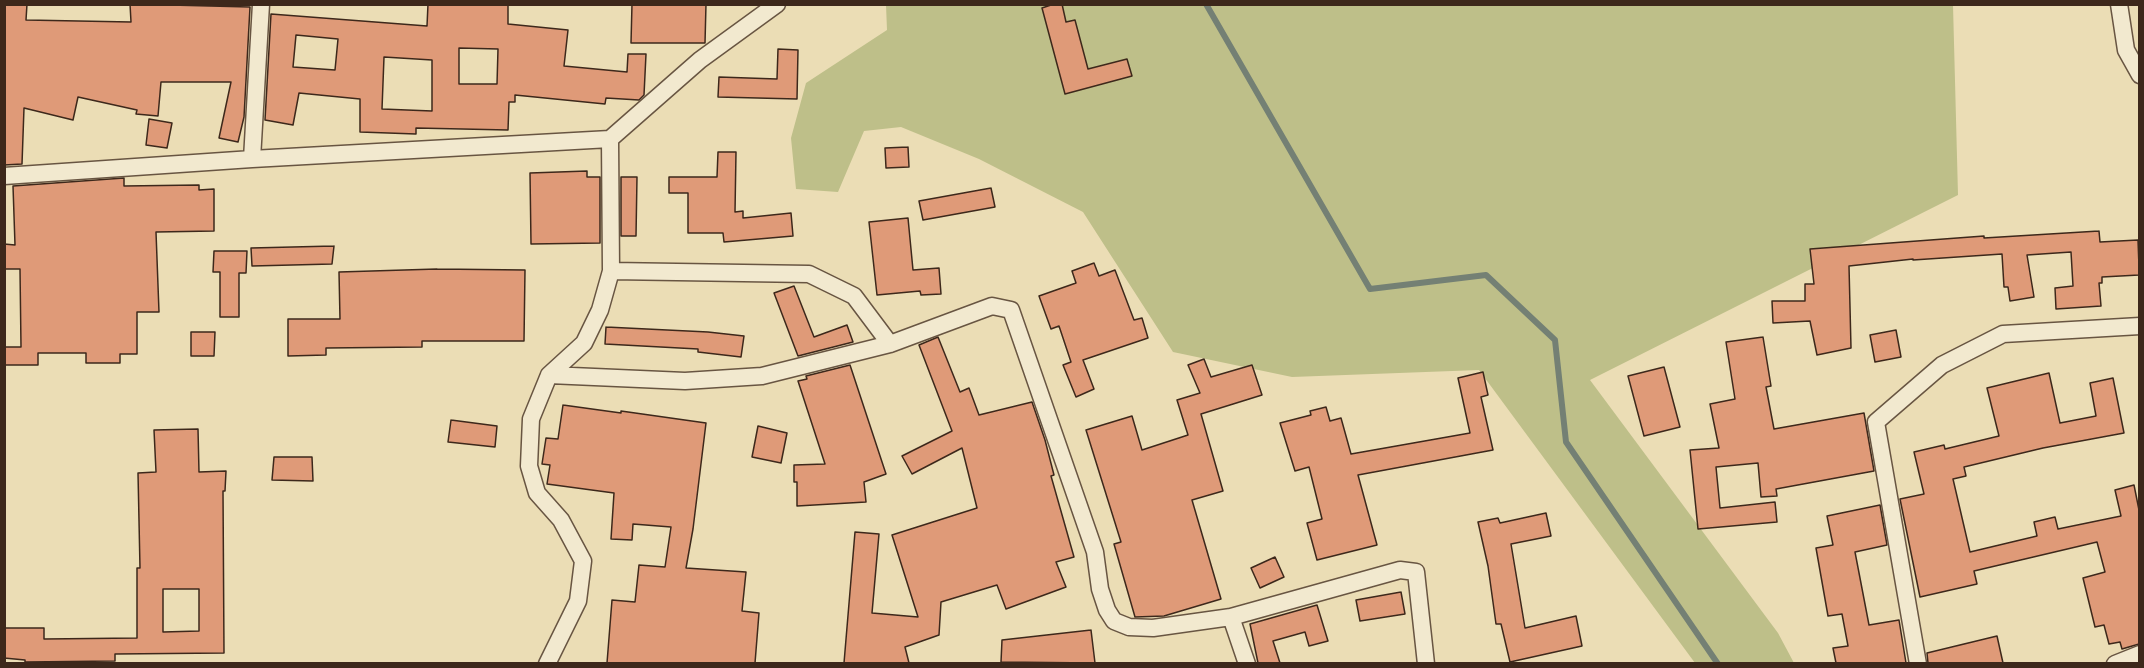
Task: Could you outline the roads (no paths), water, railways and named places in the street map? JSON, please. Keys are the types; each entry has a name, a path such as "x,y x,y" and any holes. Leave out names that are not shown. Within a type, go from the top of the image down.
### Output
{"street":[{"path":"252,159 261,4"},
{"path":"4,176 252,159 610,139 700,60 777,4"},
{"path":"2119,4 2126,50 2139,75"},
{"path":"547,663 579,601 583,561 561,520 537,493 530,466 531,419 549,375 584,343 600,310 610,272 610,139"},
{"path":"610,272 809,274 854,296 890,344"},
{"path":"549,375 685,381 762,376 890,344 992,306 1011,310 1095,552 1100,589 1107,610 1114,621 1129,627 1153,628 1231,617 1400,570 1416,572 1426,663"},
{"path":"1918,663 1876,422 1942,365 2003,334 2139,326"},
{"path":"1231,617 1247,663"},
{"path":"2115,663 2139,654"}],"waterway":[{"path":"1206,4 1370,289 1486,275 1555,340 1566,442 1718,664"}]}
